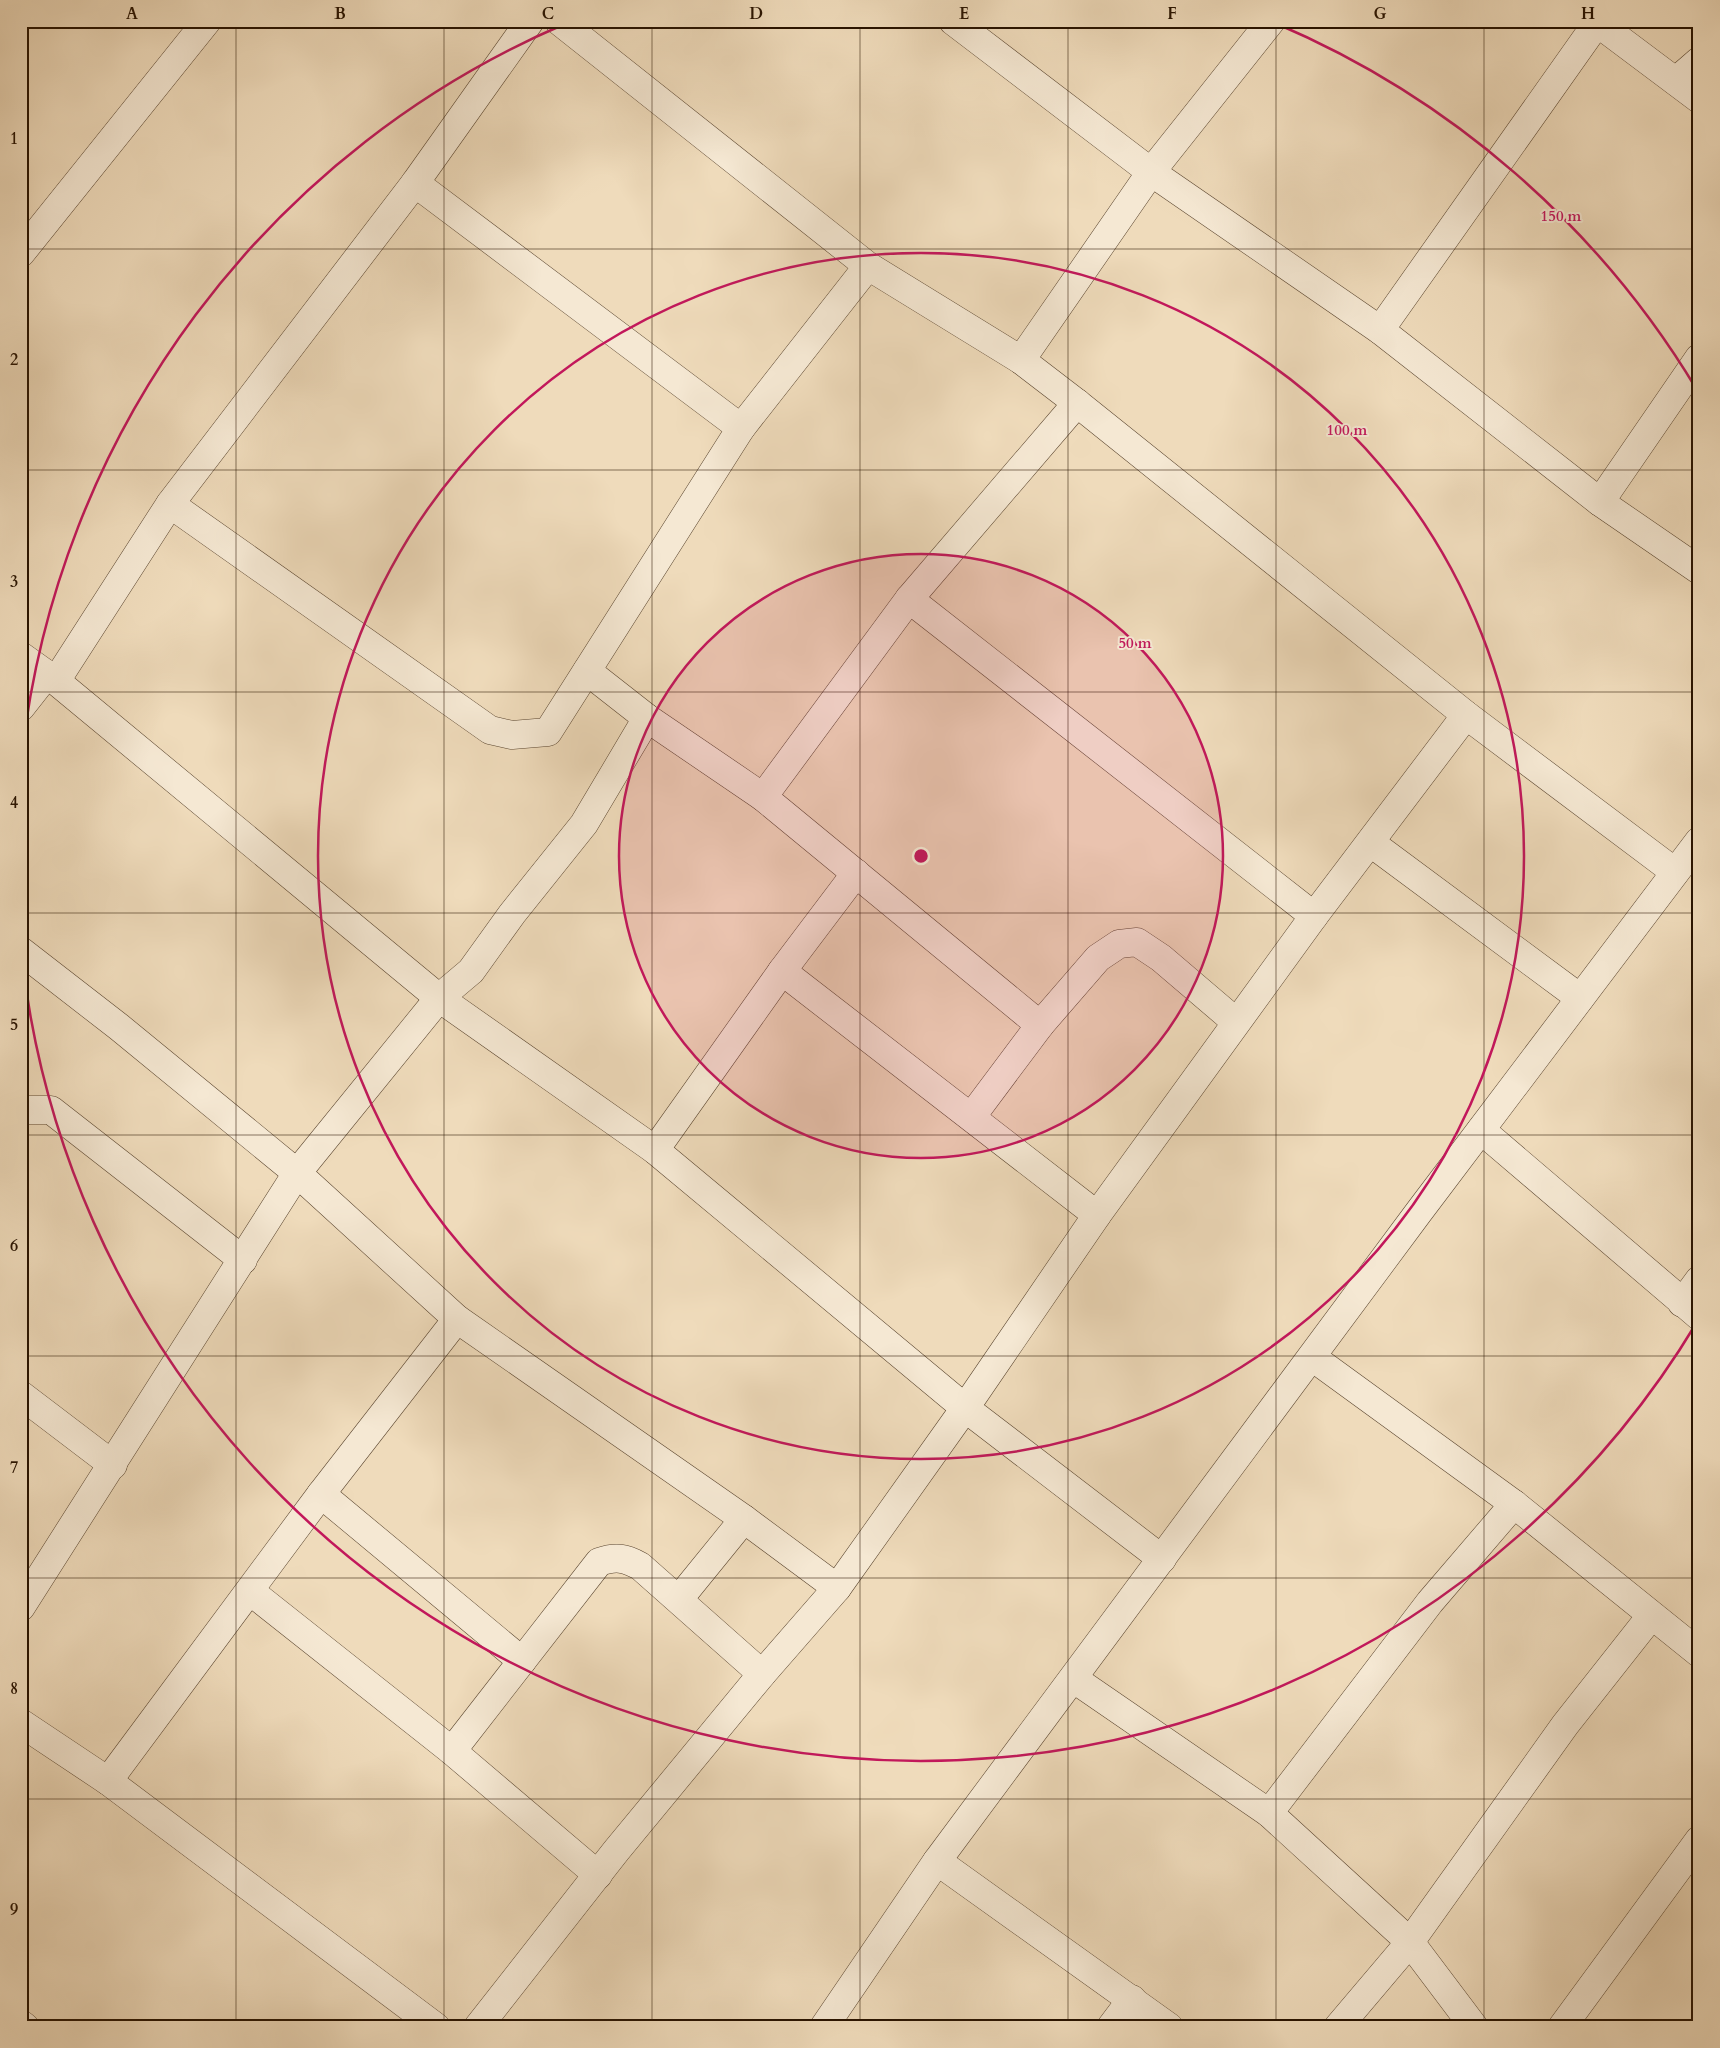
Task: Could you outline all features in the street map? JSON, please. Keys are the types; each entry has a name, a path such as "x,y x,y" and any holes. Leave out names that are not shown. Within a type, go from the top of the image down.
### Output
{"street":[{"path":"21,253 207,21"},
{"path":"21,707 52,677 170,504 415,183 530,21"},
{"path":"558,21 868,266 1021,360 1466,715 1675,872"},
{"path":"953,21 1151,172 1380,330 1600,502 1699,570"},
{"path":"1021,360 1151,172 1271,21"},
{"path":"1380,330 1596,22 1699,99"},
{"path":"1676,81 1699,62"},
{"path":"415,183 742,428"},
{"path":"170,504 490,730 512,735 548,732 742,428 868,266"},
{"path":"1600,502 1699,358"},
{"path":"763,797 909,599 1077,403"},
{"path":"909,599 1314,916"},
{"path":"21,656 52,677 439,998 655,1150 966,1408 1162,1559"},
{"path":"587,670 647,718 763,797 1040,1025"},
{"path":"478,2027 598,1875 762,1674 836,1588 966,1408 1097,1215 1236,1022 1466,715"},
{"path":"21,1607 297,1173 439,998 472,971 512,914 584,824 647,718"},
{"path":"824,2027 937,1862 1480,1130 1699,841"},
{"path":"1371,843 1580,998"},
{"path":"655,1150 782,971 856,873"},
{"path":"972,1116 1040,1025 1098,958 1119,944 1136,942 1161,958 1236,1022"},
{"path":"21,951 118,1027 297,1173 458,1319 744,1519 836,1588"},
{"path":"782,971 972,1116 1097,1215"},
{"path":"21,1110 51,1110 243,1260"},
{"path":"1480,1130 1690,1309 1699,1280"},
{"path":"108,1781 321,1494 458,1319"},
{"path":"1312,1358 1514,1504 1699,1653"},
{"path":"21,1395 113,1465"},
{"path":"321,1494 522,1661"},
{"path":"1269,1813 1430,1602 1514,1504"},
{"path":"679,1599 744,1519"},
{"path":"452,1751 599,1562 614,1557 627,1559 640,1566 762,1674"},
{"path":"250,1591 452,1751 598,1875"},
{"path":"1338,2027 1410,1942 1565,1725 1651,1616"},
{"path":"1074,1679 1269,1813 1410,1942 1474,2027"},
{"path":"21,1723 108,1781 436,2027"},
{"path":"1562,2027 1699,1840"},
{"path":"937,1862 1169,2027"},
{"path":"1111,2027 1132,1999"},
{"path":"21,2024 25,2027"}]}
